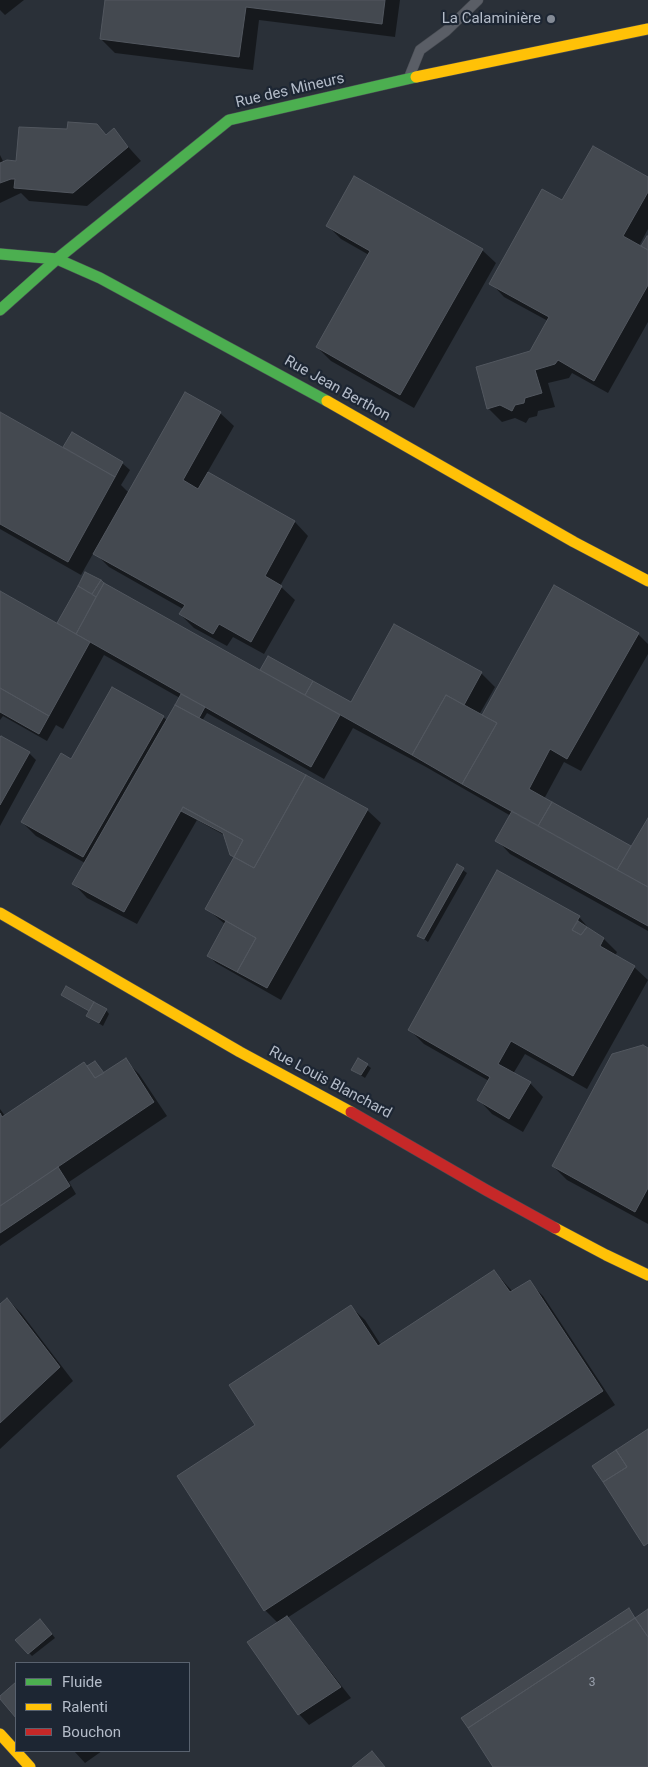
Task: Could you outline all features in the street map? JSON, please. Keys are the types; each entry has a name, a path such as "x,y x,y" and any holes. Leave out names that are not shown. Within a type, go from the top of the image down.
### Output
{"street":[{"name":"Rue des Mineurs","path":"0,310 57,259 229,120 409,78 648,29"},
{"name":"Rue Jean Berthon","path":"0,254 57,259 100,278 307,389 574,542 648,581"},
{"name":"Rue Louis Blanchard","path":"0,913 240,1052 380,1127 486,1190 606,1255 648,1275"},
{"path":"0,1734 15,1750"},
{"path":"16,1752 30,1767"}],"lane":[{"path":"409,78 420,50 446,31 478,0"}],"building":[{"path":"105,0 385,0 382,24 246,7 239,57 100,39"},
{"path":"68,122 97,124 106,135 114,128 128,147 73,193 14,188 15,179 0,183 0,163 7,160 16,161 19,127 67,129"},
{"path":"593,146 648,177 648,192 623,236 648,250 648,285 594,381 558,360 555,364 535,370 542,393 525,398 524,403 515,405 512,411 500,405 487,409 476,367 530,351 549,317 489,284 542,189 562,200"},
{"path":"354,176 483,249 400,395 316,347 370,251 326,226"},
{"path":"648,236 648,250 641,246"},
{"path":"185,392 221,412 183,480 198,489 208,472 295,521 265,576 282,586 251,642 219,624 213,634 179,614 185,605 93,554"},
{"path":"0,412 115,477 68,562 0,524"},
{"path":"72,432 123,462 115,477 63,447"},
{"path":"85,572 101,580 92,594 78,586"},
{"path":"101,580 104,583 96,597 92,594"},
{"path":"104,583 340,715 311,767 76,634"},
{"path":"554,585 639,633 567,759 550,749 529,789 552,802 538,826 462,784 497,723 482,715"},
{"path":"78,586 96,597 76,634 57,623"},
{"path":"0,591 90,642 49,716 0,688"},
{"path":"394,624 482,672 464,705 446,695 412,755 305,695 313,681 351,702"},
{"path":"268,656 313,681 305,695 260,670"},
{"path":"112,687 164,716 83,857 21,822 61,753 71,759"},
{"path":"0,688 49,716 39,734 0,712"},
{"path":"181,694 205,707 199,718 175,705"},
{"path":"446,695 497,723 462,784 412,755"},
{"path":"175,705 306,775 254,868 234,857 243,840 183,807 124,912 72,884"},
{"path":"0,737 30,752 0,805"},
{"path":"306,775 368,809 267,988 237,972 256,938 205,909 234,857 254,868"},
{"path":"552,802 631,846 617,870 538,826"},
{"path":"183,807 243,840 234,857 230,855 223,833 181,811"},
{"path":"512,811 648,887 648,926 495,841"},
{"path":"648,818 648,887 617,870"},
{"path":"457,864 464,868 424,939 417,936"},
{"path":"497,870 580,916 572,930 581,935 587,927 604,938 600,946 635,966 573,1076 511,1041 498,1064 531,1082 509,1119 477,1100 490,1077 408,1030"},
{"path":"226,921 256,938 237,972 207,956"},
{"path":"578,921 587,927 581,935 572,930"},
{"path":"66,986 94,1002 89,1011 61,995"},
{"path":"94,1002 107,1009 99,1023 86,1016"},
{"path":"643,1045 648,1048 648,1188 635,1212 552,1166 612,1054"},
{"path":"126,1058 154,1102 0,1206 0,1113 2,1117 84,1062 95,1078"},
{"path":"358,1058 368,1064 361,1075 351,1070"},
{"path":"95,1061 104,1073 95,1078 87,1066"},
{"path":"58,1167 70,1186 0,1233 0,1206"},
{"path":"494,1270 510,1292 530,1280 603,1391 264,1611 177,1476 255,1425 229,1385 351,1305 378,1346"},
{"path":"7,1298 60,1367 0,1423 0,1304"},
{"path":"648,1429 648,1543 644,1546 603,1482 627,1467 616,1450"},
{"path":"616,1450 627,1467 603,1482 592,1466"},
{"path":"629,1608 635,1618 468,1728 461,1718"},
{"path":"648,1609 648,1637 635,1618"},
{"path":"287,1616 341,1687 298,1715 247,1642"},
{"path":"635,1618 648,1637 648,1767 493,1767 468,1728"},
{"path":"40,1619 52,1634 28,1654 15,1640"},
{"path":"15,1683 15,1717 0,1699 0,1696"},
{"path":"372,1751 385,1767 352,1767"}],"traffic: fast":[{"path":"0,310 57,259 229,120 416,77"},
{"path":"0,254 57,259 100,278 327,401"}],"traffic: slow":[{"path":"416,77 648,29"},
{"path":"327,401 574,542 648,581"},
{"path":"0,913 240,1052 351,1112"},
{"path":"555,1228 648,1275"},
{"path":"0,1734 15,1750"},
{"path":"16,1752 30,1767"}],"traffic: jam":[{"path":"351,1112 555,1228"}],"place":[{"name":"La Calaminière","path":"551,19"}]}
